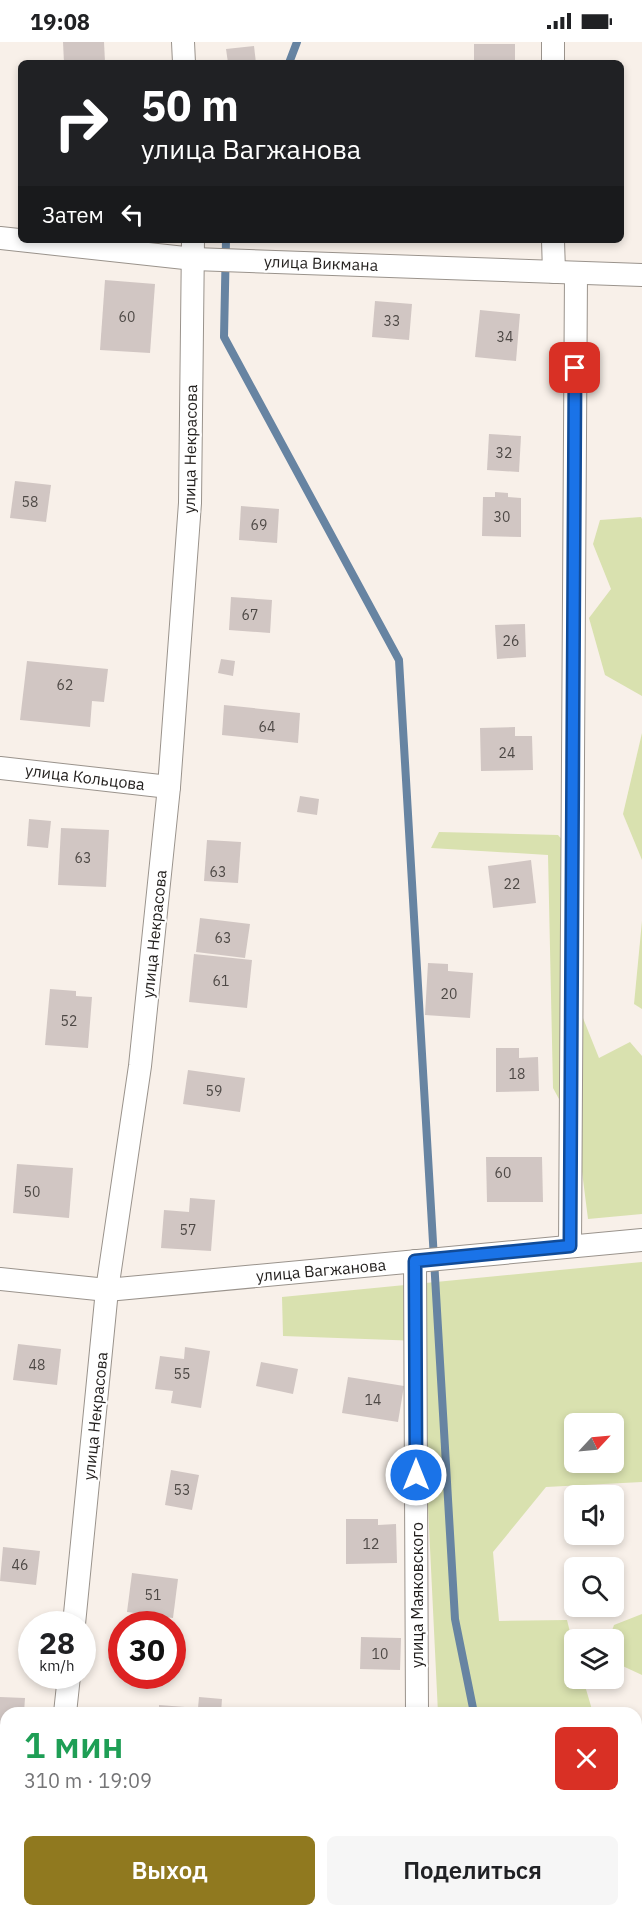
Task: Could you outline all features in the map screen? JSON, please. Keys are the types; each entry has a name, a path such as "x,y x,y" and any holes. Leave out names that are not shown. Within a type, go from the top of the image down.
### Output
{"street":[{"path":"183,42 184,60"},
{"path":"553,42 553,60"},
{"name":"улица Викмана","path":"0,238 18,239"},
{"name":"улица Викмана","path":"88,243 565,273 642,275"},
{"path":"555,243 565,273 570,1246"},
{"name":"улица Некрасова","path":"75,1611 107,1290 141,1066 169,787 190,503 194,249"},
{"name":"улица Кольцова","path":"0,768 169,787"},
{"name":"улица Вагжанова","path":"0,1279 107,1290 642,1240"},
{"name":"улица Маяковского","path":"415,1261 417,1707"},
{"path":"66,1707 68,1689"}],"green space":[{"path":"641,517 642,696 605,675 589,618 611,589 593,544 600,520"},
{"path":"642,733 642,860 623,814"},
{"path":"439,832 558,835 572,851 567,978 599,1058 630,1042 642,1056 642,1214 588,1219 577,1132 553,1088 548,855 431,848"},
{"path":"642,921 642,1009 634,1004"},
{"path":"642,1262 642,1482 546,1487 493,1552 499,1621 567,1620 569,1629 564,1629 564,1689 586,1689 591,1707 438,1707 420,1341 283,1336 282,1297"},
{"path":"642,1614 642,1675 624,1667 624,1629 613,1629 614,1625"}],"building":[{"path":"63,42 104,42 105,60 64,60"},
{"path":"474,44 515,44 515,60 474,60"},
{"path":"254,46 256,60 228,60 226,49"},
{"path":"105,280 155,284 150,353 100,350"},
{"path":"375,301 412,304 409,340 372,337"},
{"path":"480,310 520,314 516,361 475,357"},
{"path":"489,434 521,436 519,472 487,470"},
{"path":"15,481 51,485 46,522 10,518"},
{"path":"495,492 508,493 508,497 521,498 521,537 482,536 483,497 495,497"},
{"path":"241,506 279,509 277,543 239,540"},
{"path":"231,597 272,600 270,633 229,630"},
{"path":"525,624 526,657 497,659 495,625"},
{"path":"221,659 235,661 233,676 218,673"},
{"path":"27,661 108,669 104,702 92,701 90,727 20,720"},
{"path":"224,705 300,713 298,743 222,735"},
{"path":"515,727 515,736 532,736 533,770 481,771 480,728"},
{"path":"300,796 319,799 317,815 297,812"},
{"path":"29,819 51,821 48,848 27,846"},
{"path":"61,828 109,830 106,887 58,885"},
{"path":"207,840 241,842 238,883 204,881"},
{"path":"531,860 536,903 493,908 488,866"},
{"path":"200,918 250,924 245,958 196,952"},
{"path":"194,954 252,960 247,1008 189,1002"},
{"path":"428,963 448,964 448,971 473,973 470,1018 425,1015"},
{"path":"50,989 76,991 76,996 92,997 88,1048 45,1045"},
{"path":"496,1048 519,1048 519,1058 538,1057 539,1091 496,1092"},
{"path":"188,1070 245,1078 240,1112 183,1104"},
{"path":"486,1157 542,1157 543,1202 487,1202"},
{"path":"17,1164 73,1168 69,1218 13,1213"},
{"path":"190,1198 215,1200 211,1251 161,1248 164,1210 189,1212"},
{"path":"18,1344 61,1349 57,1385 13,1380"},
{"path":"185,1347 210,1351 201,1408 171,1403 173,1391 155,1389 160,1356 184,1359"},
{"path":"261,1362 298,1369 293,1394 256,1386"},
{"path":"348,1377 404,1386 398,1422 342,1413"},
{"path":"171,1470 199,1475 192,1510 165,1505"},
{"path":"346,1519 378,1519 378,1525 396,1524 397,1563 346,1564"},
{"path":"3,1547 40,1551 36,1585 0,1581"},
{"path":"132,1573 178,1579 174,1611 127,1611"},
{"path":"361,1637 401,1638 400,1670 360,1669"},
{"path":"0,1697 25,1698 24,1707 0,1707"},
{"path":"199,1697 222,1699 221,1707 198,1707"},
{"path":"159,1705 185,1707 159,1707"}],"waterway":[{"path":"290,60 297,42"},
{"path":"226,243 224,337 399,660 455,1619 473,1707"}],"route":[{"path":"416,1475 415,1261 570,1246 575,368"}]}
